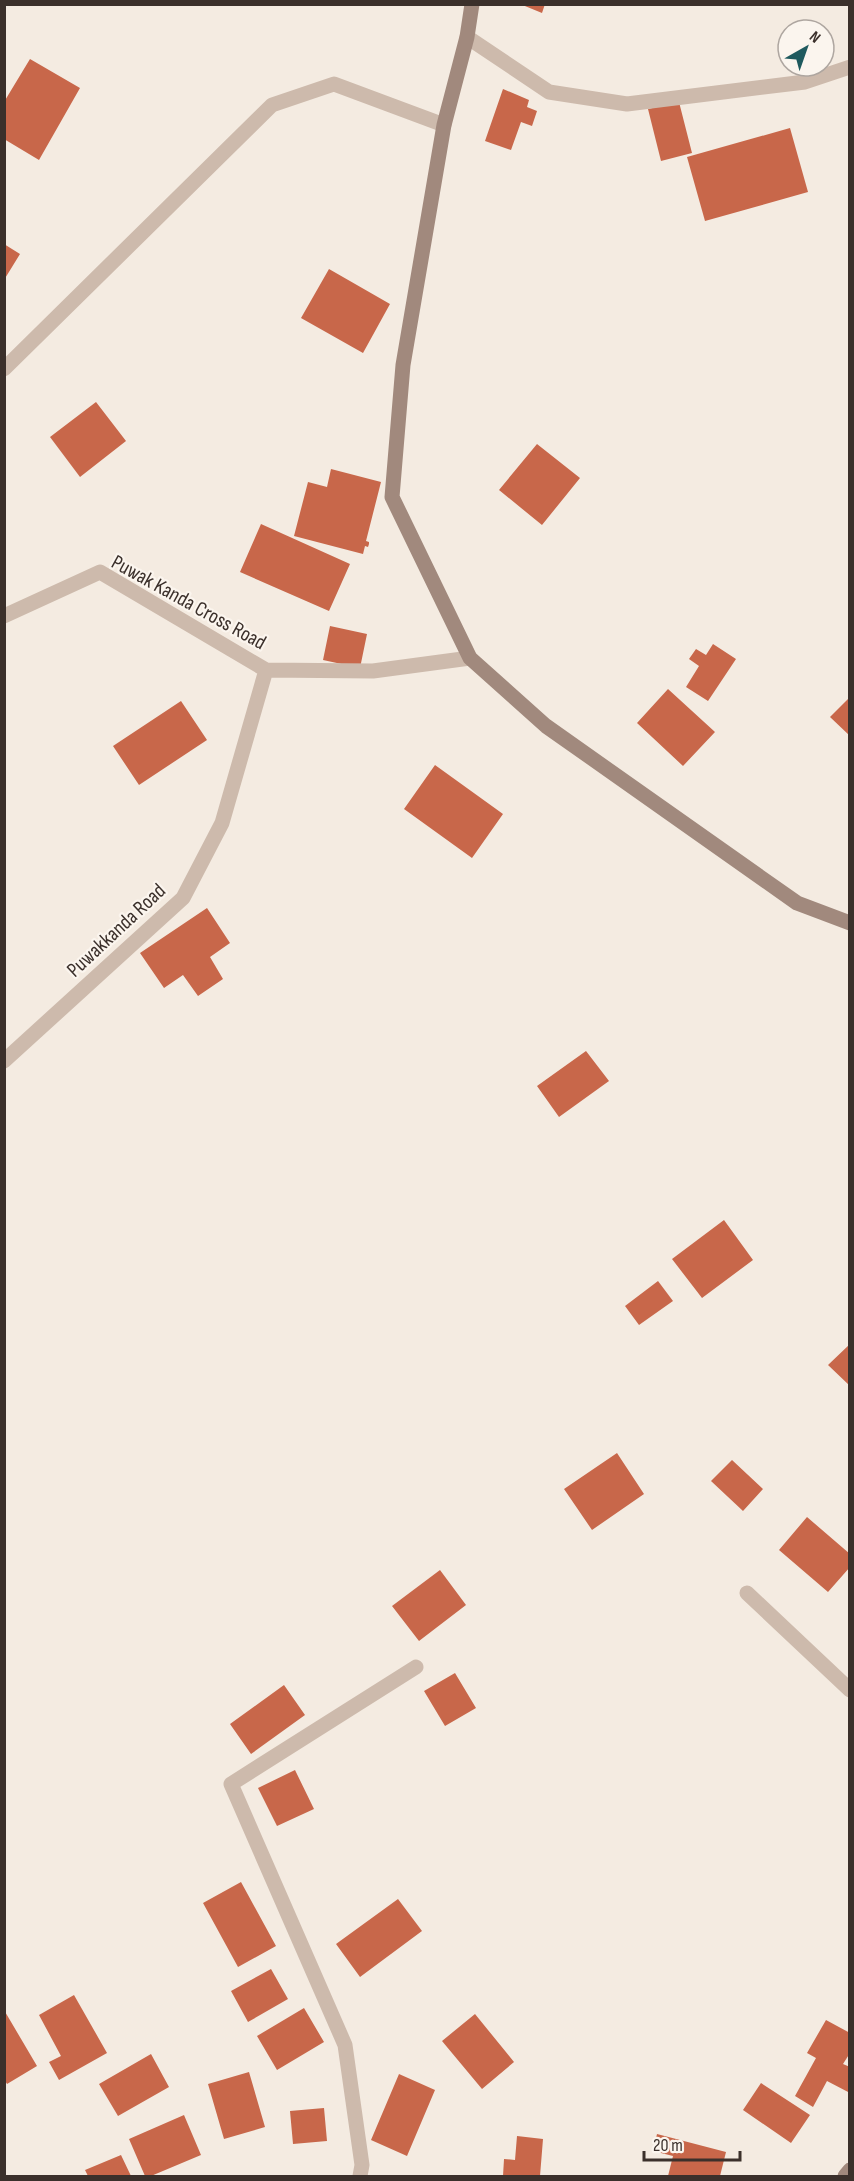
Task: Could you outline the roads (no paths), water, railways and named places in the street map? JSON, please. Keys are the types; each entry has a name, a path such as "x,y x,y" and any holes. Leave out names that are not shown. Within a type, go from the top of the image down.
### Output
{"street":[{"path":"472,4 467,37 444,125 403,365 392,497 470,658 546,726 797,903 849,923"},
{"path":"467,37 549,92 627,104 805,82 849,68"},
{"path":"4,369 272,105 334,84 444,125"},
{"name":"Puwak Kanda Cross Road","path":"4,616 100,572 266,670 373,671 470,658"},
{"name":"Puwakkanda Road","path":"4,1061 183,898 222,824 266,670"},
{"path":"747,1593 849,1690"},
{"path":"360,2176 362,2165 345,2045 231,1784 416,1667"},
{"path":"845,2176 849,2170"}]}
